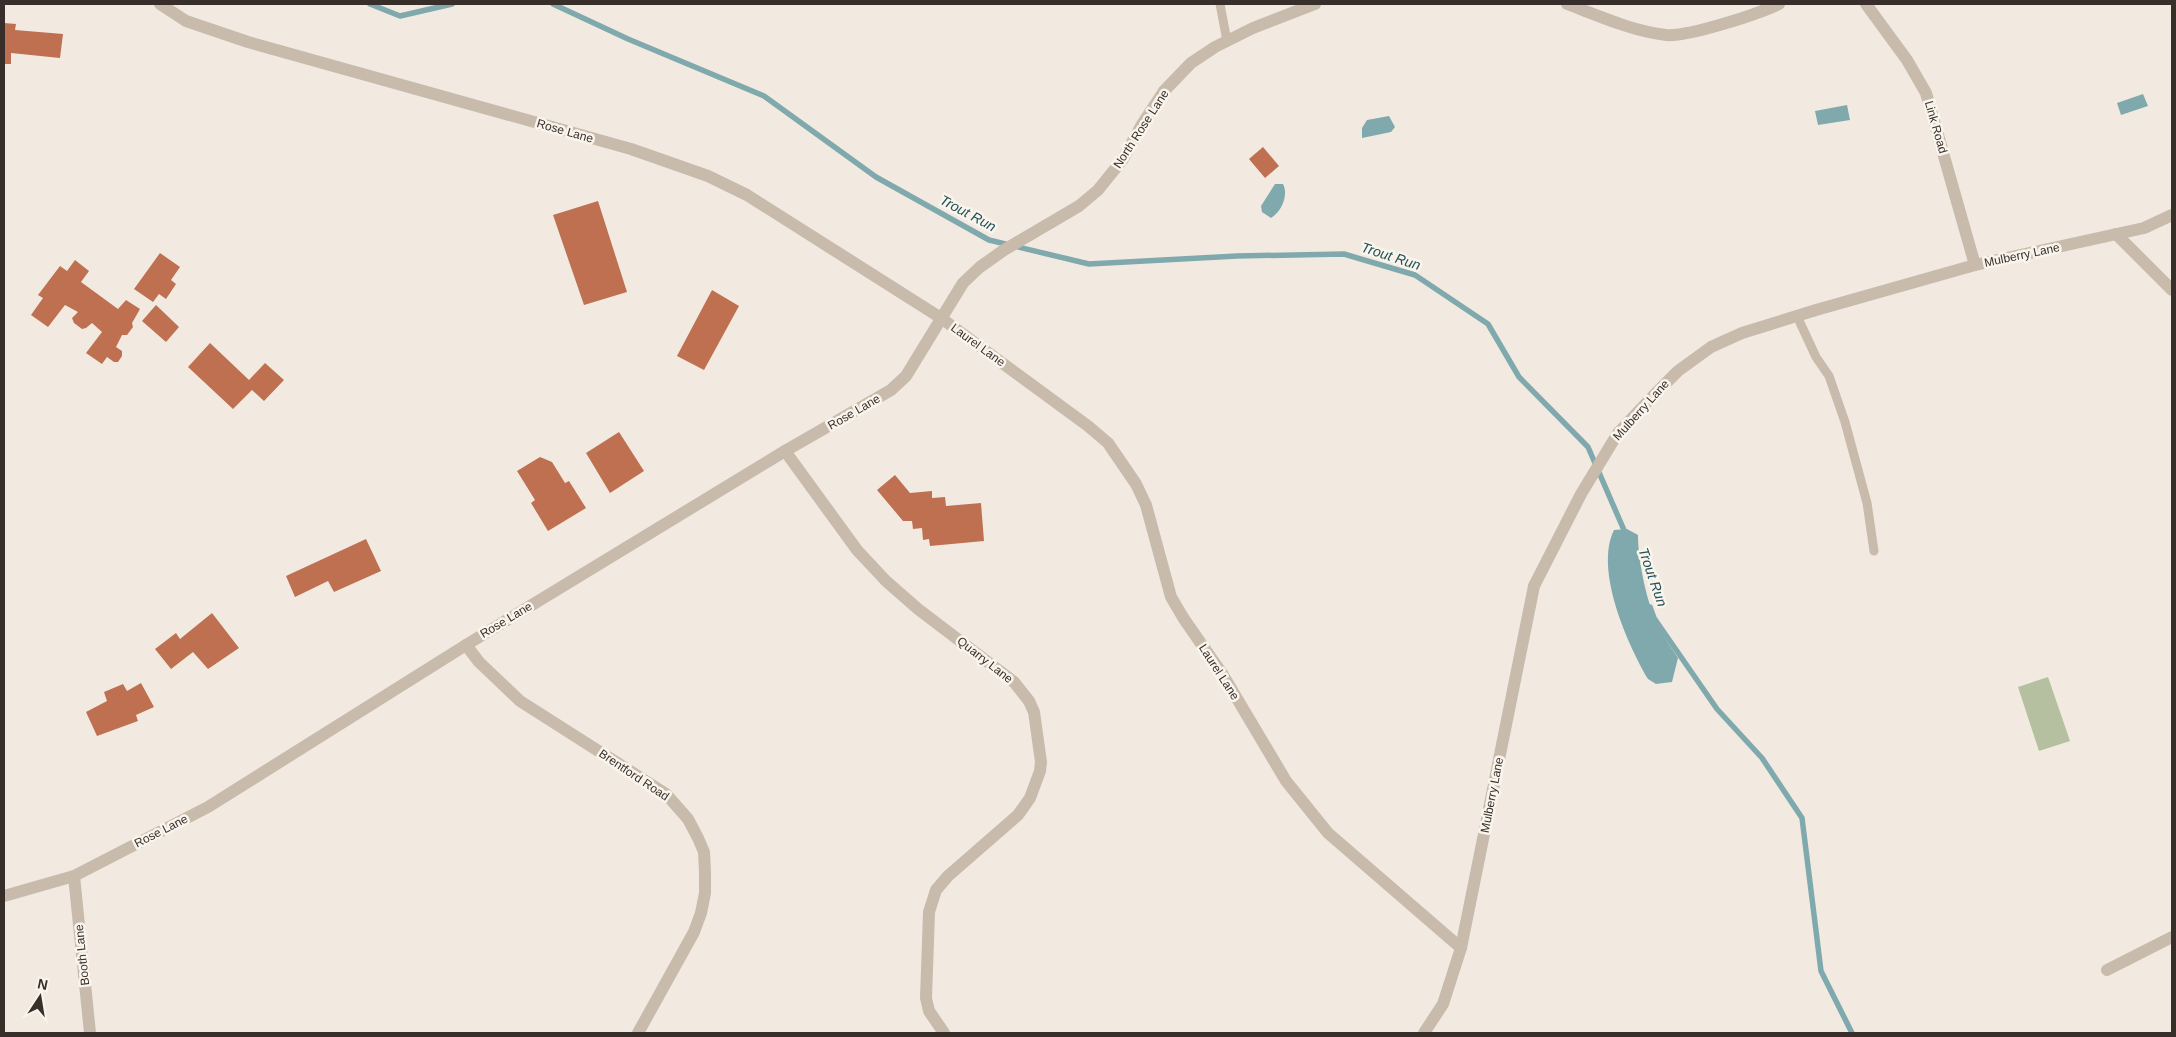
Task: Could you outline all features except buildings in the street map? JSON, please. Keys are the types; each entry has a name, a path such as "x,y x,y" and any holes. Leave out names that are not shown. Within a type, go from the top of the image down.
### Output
{"street":[{"name":"Rose Lane","path":"4,896 74,876 208,807 466,645 785,451 892,390 906,376 942,318 747,195 708,176 631,149 248,42 186,21 160,4"},
{"name":"North Rose Lane","path":"942,318 963,283 980,267 1004,250 1079,206 1098,190 1123,159 1141,126 1164,91 1191,63 1227,41 1314,4"},
{"path":"1567,4 1643,31 1668,35 1738,19 1779,4"},
{"name":"Link Road","path":"1866,4 1907,60 1926,93 1975,265"},
{"name":"Mulberry Lane","path":"1461,948 1534,586 1591,477 1618,433 1678,371 1710,347 1742,333 1975,265 2144,228 2172,215"},
{"path":"2116,234 2172,290"},
{"name":"Laurel Lane","path":"942,318 1088,426 1108,444 1136,484 1146,505 1171,597 1184,619 1224,675 1286,781 1304,806 1334,839 1461,948"},
{"name":"Quarry Lane","path":"785,451 858,550 886,581 918,609 1014,682 1029,701 1034,712 1041,762 1040,771 1030,798 1018,815 948,876 936,890 932,901 929,912 926,998 929,1011 944,1033"},
{"name":"Brentford Road","path":"466,645 479,662 520,701 666,794 688,819 698,838 704,852 706,893 701,913 694,932 638,1033"},
{"name":"Booth Lane","path":"74,876 90,1033"},
{"path":"2107,970 2172,937"},
{"path":"1424,1033 1443,1004 1461,948"}],"lane":[{"path":"1220,4 1227,41"},
{"path":"1798,316 1816,357 1829,376 1845,422 1867,503 1874,551"}],"green space":[{"path":"2048,677 2070,741 2039,751 2018,687"}],"water":[{"path":"2143,94 2148,106 2121,115 2117,103"},
{"path":"1847,105 1850,120 1818,125 1815,111"},
{"path":"1389,116 1395,127 1391,132 1362,138 1362,128 1367,120"},
{"path":"1275,184 1283,184 1285,193 1281,208 1271,218 1262,212 1261,206"},
{"path":"1627,529 1638,535 1638,546 1647,596 1662,633 1678,658 1672,682 1656,684 1648,679 1631,647 1616,607 1608,565 1609,546 1614,530"}],"waterway":[{"name":"Trout Run","path":"370,4 400,16 452,4"},
{"name":"Trout Run","path":"553,4 628,39 764,96 876,177 989,240 1089,264 1237,256 1344,254 1415,275 1488,324 1519,377 1588,447 1627,537"},
{"name":"Trout Run","path":"1650,607 1654,618 1717,709 1762,758 1802,818 1821,971 1852,1033"}]}
